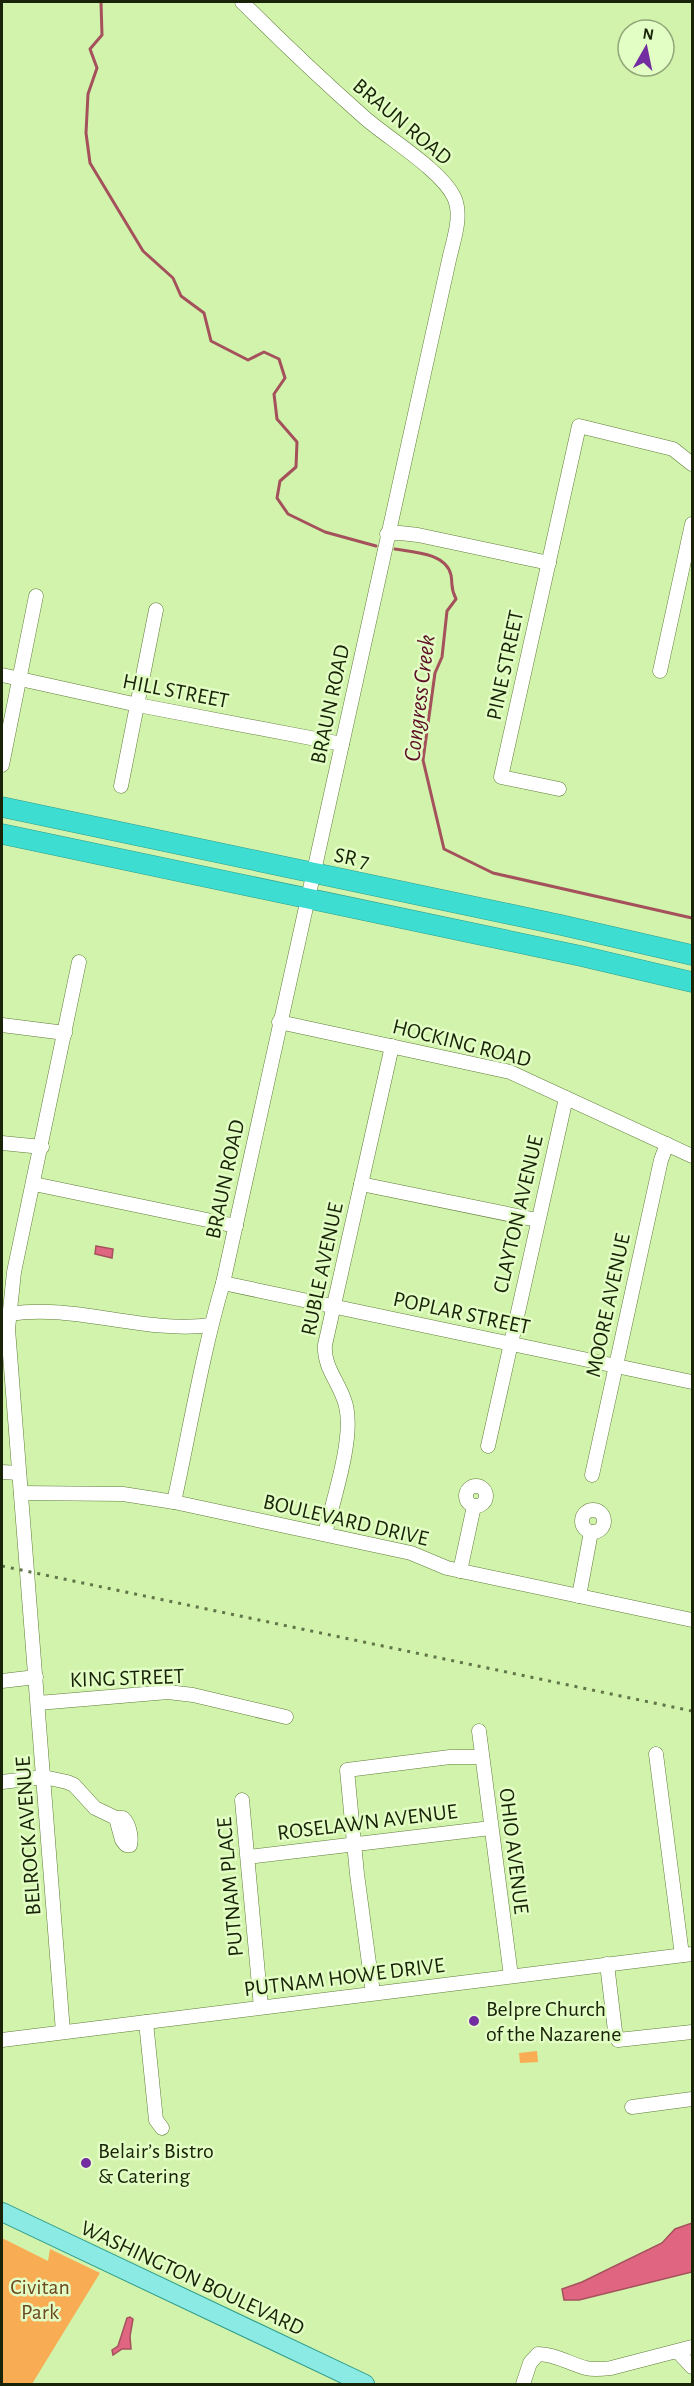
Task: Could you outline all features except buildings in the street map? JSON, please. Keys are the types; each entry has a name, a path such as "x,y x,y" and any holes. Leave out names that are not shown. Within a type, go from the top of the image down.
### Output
{"highway":[{"name":"SR 7","path":"2,807 581,956 693,982"},
{"name":"SR 7","path":"2,834 149,866 471,906 693,955"}],"main road":[{"name":"WASHINGTON BOULEVARD","path":"2,2212 365,2385"}],"street":[{"name":"BRAUN ROAD","path":"174,1502 201,1383 211,1325 236,1226 279,1022 311,886 457,211 454,198 440,178 366,119 292,52 242,2"},
{"name":"PINE STREET","path":"559,789 501,777 579,426 665,447 682,454 693,464"},
{"path":"660,671 693,524"},
{"path":"387,534 400,532 418,535 549,563"},
{"path":"2,765 36,596"},
{"path":"121,786 156,610"},
{"name":"HILL STREET","path":"2,675 138,705 342,744"},
{"path":"2,1472 20,1473 5,1357 9,1314 8,1271 34,1184 79,962"},
{"name":"HOCKING ROAD","path":"279,1022 510,1072 693,1156"},
{"path":"2,1024 65,1033"},
{"name":"RUBLE AVENUE","path":"325,1534 348,1420 343,1396 329,1369 324,1349 392,1046"},
{"name":"CLAYTON AVENUE","path":"488,1446 566,1098"},
{"path":"2,1143 42,1147"},
{"name":"MOORE AVENUE","path":"592,1475 661,1160 667,1144"},
{"path":"34,1184 236,1226"},
{"path":"361,1184 537,1220"},
{"name":"POPLAR STREET","path":"223,1283 693,1382"},
{"path":"9,1314 33,1310 172,1328 211,1325"},
{"name":"BELROCK AVENUE","path":"20,1473 63,2032"},
{"name":"BOULEVARD DRIVE","path":"21,1493 121,1494 174,1502 413,1553 447,1568 460,1571 693,1620"},
{"path":"460,1571 474,1506"},
{"path":"579,1596 591,1532"},
{"path":"2,1681 36,1677"},
{"name":"KING STREET","path":"38,1703 168,1692 193,1695 286,1717"},
{"name":"OHIO AVENUE","path":"479,1731 511,1976"},
{"path":"656,1754 687,1954"},
{"path":"373,1993 346,1772 349,1769 450,1757 482,1757"},
{"path":"2,1782 44,1777 74,1785 95,1808 116,1818"},
{"name":"PUTNAM PLACE","path":"242,1800 261,2007"},
{"name":"ROSELAWN AVENUE","path":"248,1857 491,1828"},
{"name":"PUTNAM HOWE DRIVE","path":"2,2040 687,1954"},
{"path":"607,1964 618,2040 693,2032"},
{"path":"146,2022 156,2120 162,2128"},
{"path":"632,2107 693,2099"},
{"path":"523,2385 533,2357 541,2353 585,2368 598,2369 693,2348"},
{"path":"678,2352 693,2367"}],"green space":[{"path":"537,2051 538,2062 520,2063 519,2053"},
{"name":"Civitan Park","path":"2,2238 48,2261 50,2249 100,2273 32,2384 2,2384"}],"shaded area":[{"path":"96,1246 113,1249 112,1258 95,1254"},
{"path":"692,2223 692,2272 579,2300 564,2300 562,2289 582,2282 662,2243 675,2229"},
{"path":"127,2318 133,2319 130,2336 131,2349 122,2349 113,2355 112,2350 118,2346"}],"waterway":[{"name":"Congress Creek","path":"101,2 102,35 90,49 97,68 88,94 86,133 90,163 143,251 173,278 181,296 204,313 211,341 248,360 264,352 279,359 285,378 274,394 277,419 297,442 296,467 280,481 277,498 288,514 325,532 376,546"},
{"name":"Congress Creek","path":"395,549 428,555 443,562 451,575 452,589 456,599 447,611 442,657 435,673 423,760 444,849 493,873 692,918"}],"railway":[{"path":"2,1566 692,1711"}],"place":[{"name":"Belpre Church of the Nazarene","path":"474,2021"},
{"name":"Belair’s Bistro & Catering","path":"86,2163"}]}
